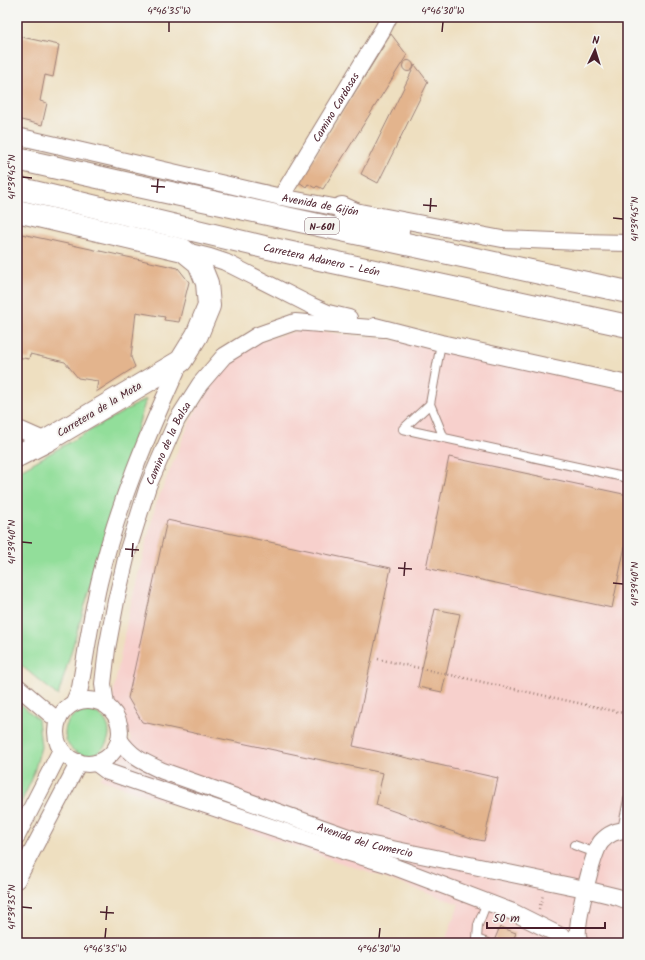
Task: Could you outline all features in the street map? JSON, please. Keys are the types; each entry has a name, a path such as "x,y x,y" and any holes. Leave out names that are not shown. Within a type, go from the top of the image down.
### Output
{"main road":[{"name":"N-601","path":"17,159 628,292"},
{"name":"Carretera Adanero - León","path":"17,188 272,249 628,326"},
{"path":"342,208 387,228 437,238 481,260"},
{"path":"17,211 183,250 199,263 207,283 209,306 197,335 181,361"},
{"name":"Carretera de la Mota","path":"17,456 46,441 181,361"}],"street":[{"name":"Camino Cardosas","path":"281,197 389,17"},
{"name":"Avenida de Gijón","path":"17,136 281,197 502,239 628,243"},
{"path":"183,250 225,262 328,313 441,343 628,384"},
{"name":"Camino de la Balsa","path":"106,706 103,684 107,649 116,600 128,550 148,486 178,420 200,384 224,356 258,334 295,322 384,329"},
{"name":"Camino de la Balsa","path":"74,702 80,688 99,583 113,533 131,479 181,361"},
{"path":"17,430 22,430 46,441"},
{"path":"17,686 57,720"},
{"path":"91,699 106,706 113,712 118,720 120,730 116,747 104,759 96,762 87,764 69,758 61,750 56,736 57,720 67,707 74,702 91,699"},
{"name":"Avenida del Comercio","path":"119,739 126,750 145,763 163,771 368,844 618,896 628,901"},
{"path":"17,836 61,750"},
{"path":"17,880 79,762"},
{"name":"Avenida del Comercio","path":"96,762 108,772 328,846 387,864 513,912 572,942"},
{"path":"572,942 578,937 584,889 600,843 609,835 625,830"}],"lane":[{"path":"441,343 430,404 444,438"},
{"path":"430,404 404,429 628,478"},
{"path":"625,830 628,800"},
{"path":"574,845 596,853"},
{"path":"487,902 478,925 477,939 487,943"}],"path":[{"path":"378,659 628,714"},
{"path":"534,922 548,881"}],"shaded area":[{"path":"303,329 401,341 628,390 628,943 444,943 459,904 100,779 131,739 112,700 128,616 156,504 191,419 217,377 255,342"}],"green space":[{"path":"146,399 58,696 17,662 17,472"},
{"path":"17,701 38,719 41,747 32,779 17,811"},
{"path":"87,711 99,715 105,721 109,733 105,745 99,751 87,755 75,751 69,745 65,733 69,721 75,715"}],"building":[{"path":"391,34 407,55 323,189 317,186 315,188 308,184 306,187 299,182"},
{"path":"17,36 59,45 53,77 45,75 40,101 47,103 42,125 17,119"},
{"path":"406,61 410,61 412,62 412,70 406,71 403,68 403,64"},
{"path":"415,65 428,82 378,183 361,174"},
{"path":"17,233 178,268 189,282 179,322 164,320 165,317 136,312 131,357 135,367 96,392 98,381 78,378 65,362 30,354 29,359 17,357"},
{"path":"449,457 628,495 628,532 612,608 426,568"},
{"path":"167,520 391,568 353,746 498,778 484,841 474,839 376,805 383,773 142,722 128,698"},
{"path":"435,609 460,614 442,692 418,687"},
{"path":"500,927 516,933 512,943 493,943"}]}
